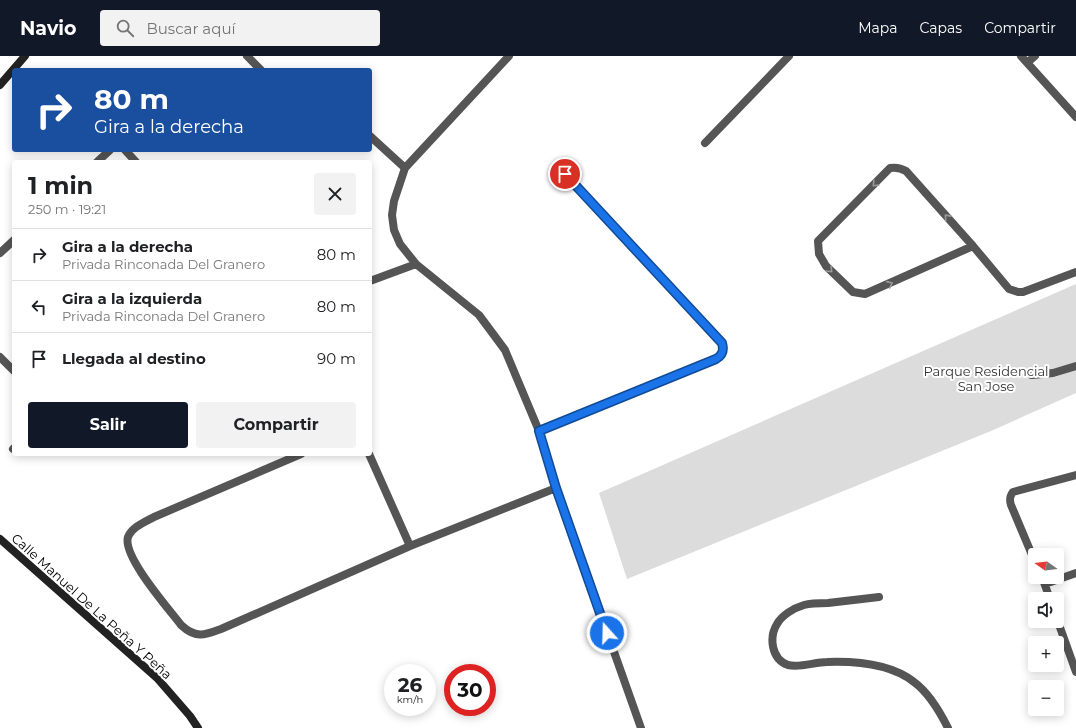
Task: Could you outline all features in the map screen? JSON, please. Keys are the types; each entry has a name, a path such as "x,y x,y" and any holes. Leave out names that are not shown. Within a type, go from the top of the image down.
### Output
{"street":[{"path":"15,68 25,56"},
{"path":"247,56 259,68"},
{"path":"509,56 404,168 394,201 392,215 394,230 400,244 416,264 479,315 505,350 539,431 556,488 640,728"},
{"path":"705,143 789,56"},
{"path":"1021,56 1076,117"},
{"path":"1028,62 1035,56"},
{"path":"0,85 12,71"},
{"path":"372,138 404,168"},
{"path":"99,160 108,152"},
{"path":"127,152 134,160"},
{"path":"974,246 872,292 859,294 853,292 826,266 819,254 818,241 890,168 902,169 906,171 974,246 1009,289 1023,292 1076,272"},
{"path":"539,431 716,359 720,357 724,350 722,343 565,174"},
{"path":"0,253 12,242"},
{"path":"372,280 416,264"},
{"path":"0,357 12,369"},
{"path":"1032,375 1053,373 1076,366"},
{"path":"296,456 154,517 139,525 128,537 130,553 137,567 187,631 199,635 221,629 410,546 556,488"},
{"path":"370,456 410,546"},
{"path":"1029,548 1011,505 1011,495 1013,492 1076,475"},
{"name":"Calle Manuel De La Peña Y Peña","path":"0,539 157,678 190,716 198,728"},
{"path":"1064,576 1076,573"},
{"path":"879,597 804,605 788,612 777,622 774,629 772,641 773,651 781,661 788,665 797,666 827,662 870,664 893,669 914,682 926,694 942,716 948,728"},
{"path":"1060,628 1076,672"}],"green space":[{"name":"Parque Residencial San Jose","path":"1076,284 1076,393 991,431 627,579 599,493"}],"route":[{"path":"565,174 722,343 724,350 720,357 716,359 539,431 556,488 607,633"}]}
